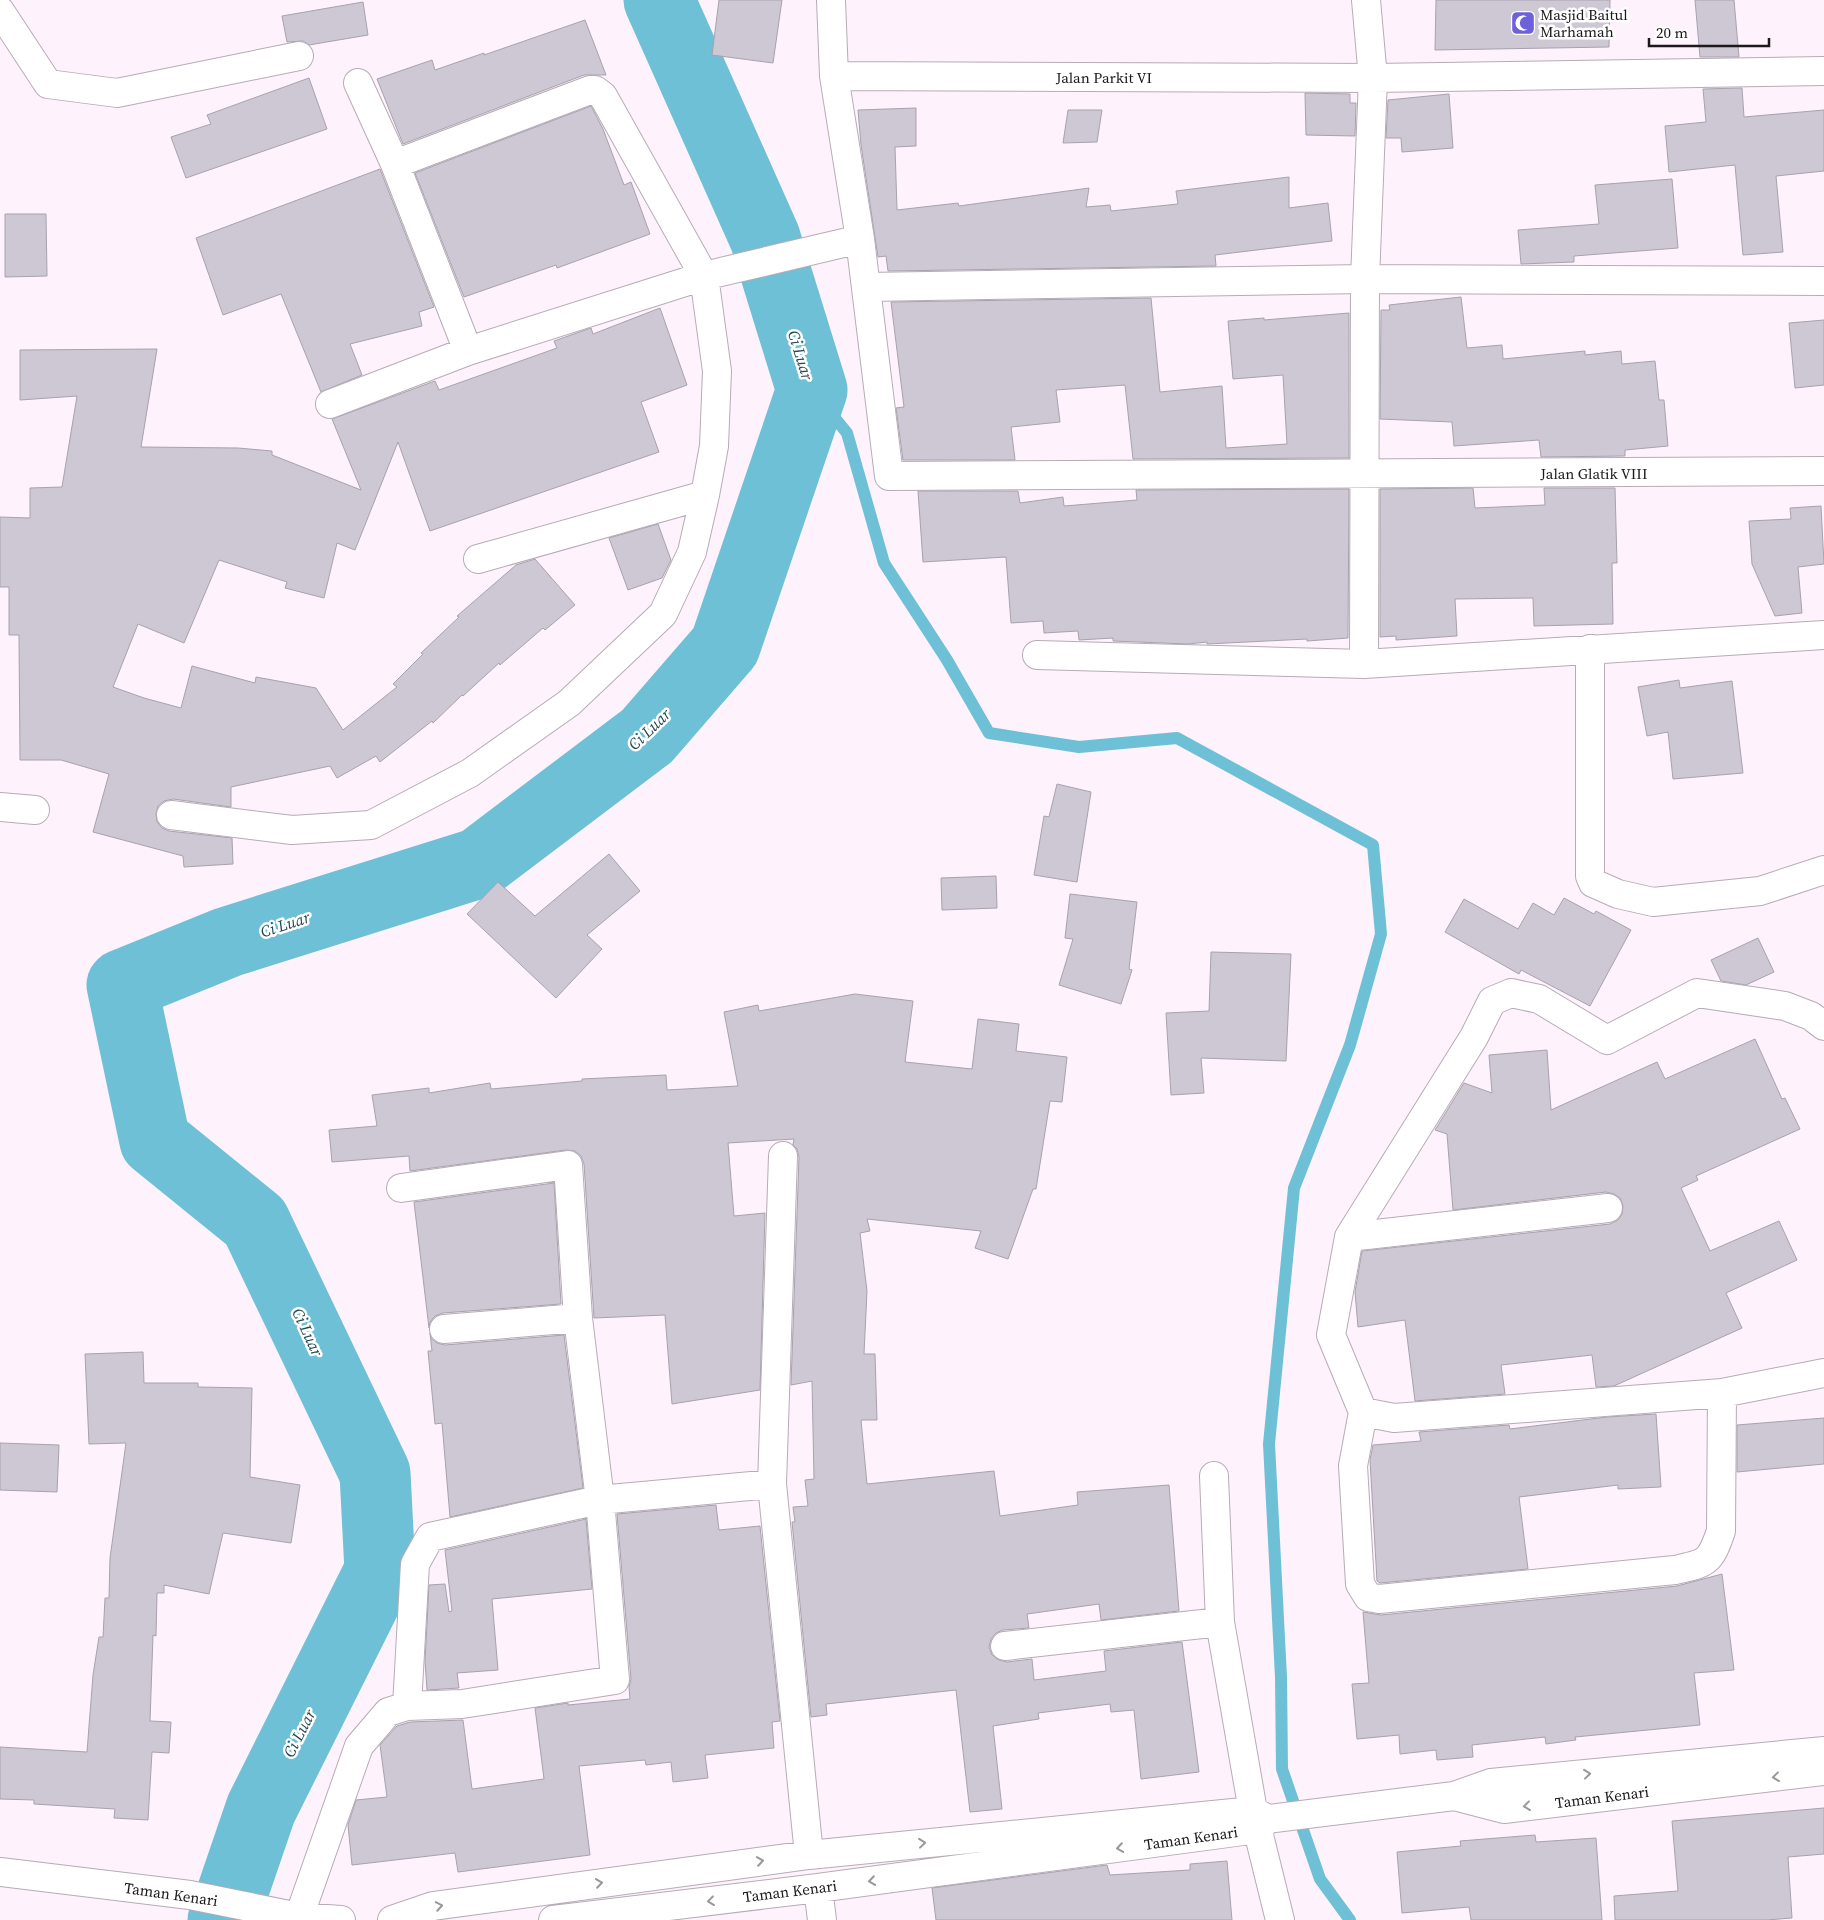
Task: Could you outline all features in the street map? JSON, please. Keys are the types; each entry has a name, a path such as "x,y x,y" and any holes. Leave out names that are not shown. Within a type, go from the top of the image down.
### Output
{"street":[{"path":"831,0 834,76 866,287 1365,279 1824,281"},
{"path":"1364,664 1365,279 1373,78 1366,0"},
{"path":"0,11 48,84 117,92 299,56"},
{"name":"Jalan Parkit VI","path":"834,76 1373,78 1824,71"},
{"path":"358,83 395,164 468,351"},
{"path":"171,815 292,830 370,825 470,774 570,703 663,614 692,552 714,446 717,371 709,274 600,93 595,90 395,164"},
{"path":"330,404 468,351 709,274 823,246 860,239"},
{"name":"Jalan Glatik VIII","path":"866,287 889,476 1824,471"},
{"path":"478,559 705,495"},
{"path":"1037,655 1364,664 1824,635"},
{"path":"1590,649 1590,876 1593,884 1618,894 1653,902 1760,891 1824,870"},
{"path":"0,807 36,810"},
{"path":"1722,1393 1721,1531 1709,1559 1675,1570 1379,1599 1368,1597 1360,1584 1353,1466 1364,1412 1331,1335 1349,1237 1474,1037 1492,1001 1511,993 1539,999 1607,1040 1696,993 1785,1006 1811,1016 1824,1026"},
{"path":"783,1156 772,1484 809,1855"},
{"path":"299,1917 359,1746 388,1712 407,1706 462,1704 615,1680 600,1500 578,1318 568,1165 401,1188"},
{"path":"1349,1237 1608,1208"},
{"path":"444,1329 578,1318"},
{"path":"1364,1412 1394,1418 1722,1393 1824,1372"},
{"path":"1214,1476 1220,1622 1264,1819 1280,1920"},
{"path":"407,1706 415,1564 430,1537 600,1500 772,1484"},
{"path":"1005,1646 1220,1622"},
{"path":"1454,1796 1491,1783 1824,1751"},
{"name":"Taman Kenari","path":"553,1920 818,1888 1264,1819 1454,1796 1504,1809 1824,1771"},
{"path":"392,1920 433,1906 809,1855 1264,1819"},
{"name":"Taman Kenari","path":"0,1872 190,1895 299,1917 341,1920"},
{"path":"818,1888 822,1920"}],"building":[{"path":"719,0 782,0 773,63 712,55"},
{"name":"Masjid Baitul Marhamah","path":"1436,0 1610,0 1609,47 1435,50"},
{"path":"1695,0 1734,0 1739,57 1700,57"},
{"path":"363,2 368,35 309,45 303,41 287,42 282,16"},
{"path":"585,20 606,75 584,75 403,144 377,79 432,60 435,70"},
{"path":"309,78 327,129 186,178 171,137 211,124 207,115"},
{"path":"1742,88 1744,117 1824,110 1824,171 1776,176 1783,252 1743,255 1735,165 1669,172 1665,126 1706,122 1703,89"},
{"path":"1305,93 1350,94 1350,103 1356,103 1355,136 1306,135"},
{"path":"1449,94 1453,148 1402,152 1401,138 1386,138 1388,100"},
{"path":"591,106 603,129 624,185 631,182 650,234 557,268 556,265 464,297 415,173"},
{"path":"916,108 916,146 895,147 897,210 958,203 959,206 1089,188 1086,207 1110,205 1111,211 1178,204 1176,191 1289,177 1289,208 1328,203 1332,241 1215,255 1216,266 888,271 886,256 878,257 861,145 858,110"},
{"path":"1068,110 1102,110 1097,142 1063,143"},
{"path":"380,169 434,307 419,312 422,326 350,344 362,375 321,392 281,294 223,315 196,238"},
{"path":"1672,179 1678,248 1574,256 1574,262 1521,264 1518,230 1599,224 1595,185"},
{"path":"5,214 46,214 47,276 5,277"},
{"path":"1461,297 1467,348 1502,345 1503,359 1585,351 1585,355 1621,351 1622,364 1655,361 1659,400 1664,400 1668,446 1625,450 1625,456 1541,457 1539,440 1454,446 1452,422 1380,419 1381,310 1390,310 1389,305"},
{"path":"1151,298 1160,392 1222,386 1226,448 1287,444 1283,375 1233,379 1228,321 1349,313 1349,458 1133,459 1125,385 1056,390 1060,422 1011,427 1015,460 903,460 896,408 904,407 891,302"},
{"path":"660,308 687,385 641,402 659,452 430,531 398,442 355,550 337,543 324,598 285,588 287,582 219,560 184,643 138,624 113,687 181,708 192,666 255,683 256,677 316,688 343,730 397,687 393,684 423,654 421,653 459,617 457,616 516,565 535,559 575,605 545,630 543,628 500,665 499,663 433,723 432,721 380,762 376,756 337,778 330,766 231,787 231,807 173,799 164,801 158,806 156,814 157,822 162,828 169,831 232,838 233,864 184,867 183,856 93,832 109,774 61,760 20,760 19,635 9,635 9,587 0,587 0,517 30,518 30,488 62,487 77,396 20,400 20,350 157,349 141,447 238,448 272,451 272,455 361,490 332,419 435,381 439,390 557,348 554,341 591,328 593,334"},
{"path":"1824,320 1824,385 1795,388 1789,323"},
{"path":"1473,488 1475,508 1545,505 1544,488 1615,488 1617,563 1612,563 1613,624 1534,626 1533,598 1455,599 1457,636 1396,640 1396,636 1380,637 1380,489"},
{"path":"1349,489 1348,638 1207,644 1207,642 1188,644 1113,641 1113,638 1079,640 1078,631 1044,633 1043,621 1011,623 1006,557 923,562 918,491 1018,491 1020,503 1063,497 1064,506 1137,500 1136,490"},
{"path":"1821,506 1824,564 1798,567 1802,613 1775,616 1752,564 1749,521 1791,519 1790,508"},
{"path":"658,524 671,560 662,578 628,590 609,538"},
{"path":"1679,680 1680,688 1732,681 1743,773 1673,779 1668,732 1647,736 1638,687"},
{"path":"1057,784 1091,792 1077,882 1034,875 1044,816 1049,817"},
{"path":"609,854 640,891 587,935 602,949 556,998 467,914 498,882 535,916"},
{"path":"996,876 997,908 942,910 941,878"},
{"path":"1070,894 1137,902 1129,969 1132,970 1121,1004 1059,985 1073,939 1065,938"},
{"path":"1564,898 1594,914 1596,911 1631,930 1590,1006 1521,970 1519,974 1445,932 1464,899 1518,929 1533,903 1554,915"},
{"path":"1758,938 1774,972 1746,985 1721,981 1711,960"},
{"path":"1211,952 1291,954 1286,1061 1201,1058 1204,1093 1171,1095 1166,1013 1209,1011"},
{"path":"855,994 913,1001 905,1062 972,1069 978,1019 1019,1024 1016,1051 1067,1057 1062,1102 1050,1101 1036,1189 1033,1189 1008,1259 975,1248 981,1231 867,1219 870,1231 860,1233 867,1291 864,1354 875,1354 877,1420 861,1420 867,1484 994,1471 1000,1516 1078,1505 1077,1492 1169,1485 1179,1611 1101,1620 1099,1604 1027,1614 1029,1628 1003,1630 996,1633 991,1639 989,1647 992,1655 999,1660 1007,1662 1032,1659 1034,1680 1106,1671 1104,1651 1182,1642 1199,1772 1141,1779 1134,1710 1111,1712 1110,1704 1038,1713 1039,1719 993,1726 1002,1809 970,1812 956,1690 826,1704 827,1715 811,1717 792,1522 795,1522 793,1507 808,1506 805,1480 814,1479 812,1381 791,1385 799,1157 797,1149 793,1145 794,1139 728,1143 734,1216 765,1213 760,1390 672,1404 665,1315 594,1318 584,1164 581,1156 575,1151 566,1150 410,1171 409,1156 332,1162 329,1130 377,1126 372,1095 429,1088 429,1093 490,1083 491,1089 582,1081 582,1079 666,1075 667,1090 738,1086 724,1012 758,1005 759,1011"},
{"path":"1755,1039 1782,1099 1785,1098 1800,1129 1696,1176 1698,1180 1681,1188 1710,1251 1779,1221 1797,1260 1726,1293 1742,1328 1614,1386 1596,1387 1592,1355 1501,1365 1505,1394 1415,1401 1405,1320 1358,1327 1355,1292 1362,1251 1610,1224 1618,1220 1622,1214 1623,1206 1620,1198 1606,1192 1453,1210 1447,1134 1435,1130 1464,1083 1492,1093 1489,1055 1547,1050 1551,1110 1657,1062 1665,1079"},
{"path":"554,1183 561,1304 443,1313 435,1316 430,1322 429,1328 414,1202"},
{"path":"430,1333 431,1338 437,1343 445,1345 564,1335 583,1488 450,1517 442,1423 435,1424 428,1351 432,1351"},
{"path":"143,1352 144,1383 198,1383 198,1387 252,1388 250,1477 300,1485 291,1543 223,1533 209,1594 164,1585 164,1593 157,1593 156,1636 153,1635 150,1721 171,1722 169,1753 152,1752 148,1820 114,1818 115,1809 34,1804 34,1800 0,1799 0,1747 87,1752 93,1675 99,1637 103,1637 105,1598 109,1598 110,1558 126,1443 89,1444 85,1354"},
{"path":"1656,1414 1661,1487 1618,1489 1618,1485 1519,1497 1528,1569 1380,1583 1377,1581 1370,1460 1373,1445 1421,1441 1419,1432 1509,1425 1510,1429 1607,1417"},
{"path":"1824,1418 1824,1464 1737,1472 1737,1425"},
{"path":"0,1443 59,1445 57,1492 0,1490"},
{"path":"716,1505 719,1530 760,1526 780,1721 772,1722 774,1748 705,1755 708,1778 673,1782 671,1762 646,1765 645,1760 579,1766 590,1855 458,1872 455,1853 352,1865 348,1825 356,1800 387,1797 380,1745 397,1726 410,1722 463,1720 472,1789 544,1779 535,1708 568,1703 568,1705 630,1699 629,1687 631,1679 617,1514"},
{"path":"586,1519 592,1589 492,1599 498,1670 457,1673 459,1688 427,1690 425,1661 429,1585 445,1584 449,1612 452,1611 445,1550"},
{"path":"1722,1574 1734,1670 1694,1673 1700,1725 1575,1737 1576,1740 1546,1744 1545,1737 1472,1745 1473,1757 1437,1760 1436,1750 1400,1754 1399,1735 1357,1739 1352,1684 1369,1683 1363,1612 1381,1615 1677,1586"},
{"path":"1824,1808 1824,1854 1788,1857 1792,1918 1767,1920 1615,1920 1614,1896 1678,1891 1672,1821"},
{"path":"1535,1835 1536,1842 1596,1838 1602,1920 1471,1920 1469,1907 1402,1913 1397,1852 1461,1846 1460,1841"},
{"path":"1227,1861 1232,1920 936,1920 932,1888 1107,1865 1110,1875 1190,1870 1190,1864"}],"waterway":[{"name":"Ci Luar","path":"223,1920 261,1809 380,1571 375,1473 255,1222 155,1141 122,985 228,942 479,863 647,736 725,646 812,390 765,238 659,0"},
{"path":"812,390 847,433 884,563 947,660 989,733 1079,747 1177,738 1373,845 1381,934 1350,1045 1294,1188 1269,1444 1281,1677 1282,1769 1320,1879 1350,1920"}],"place":[{"name":"Masjid Baitul Marhamah","path":"1523,23"}]}
